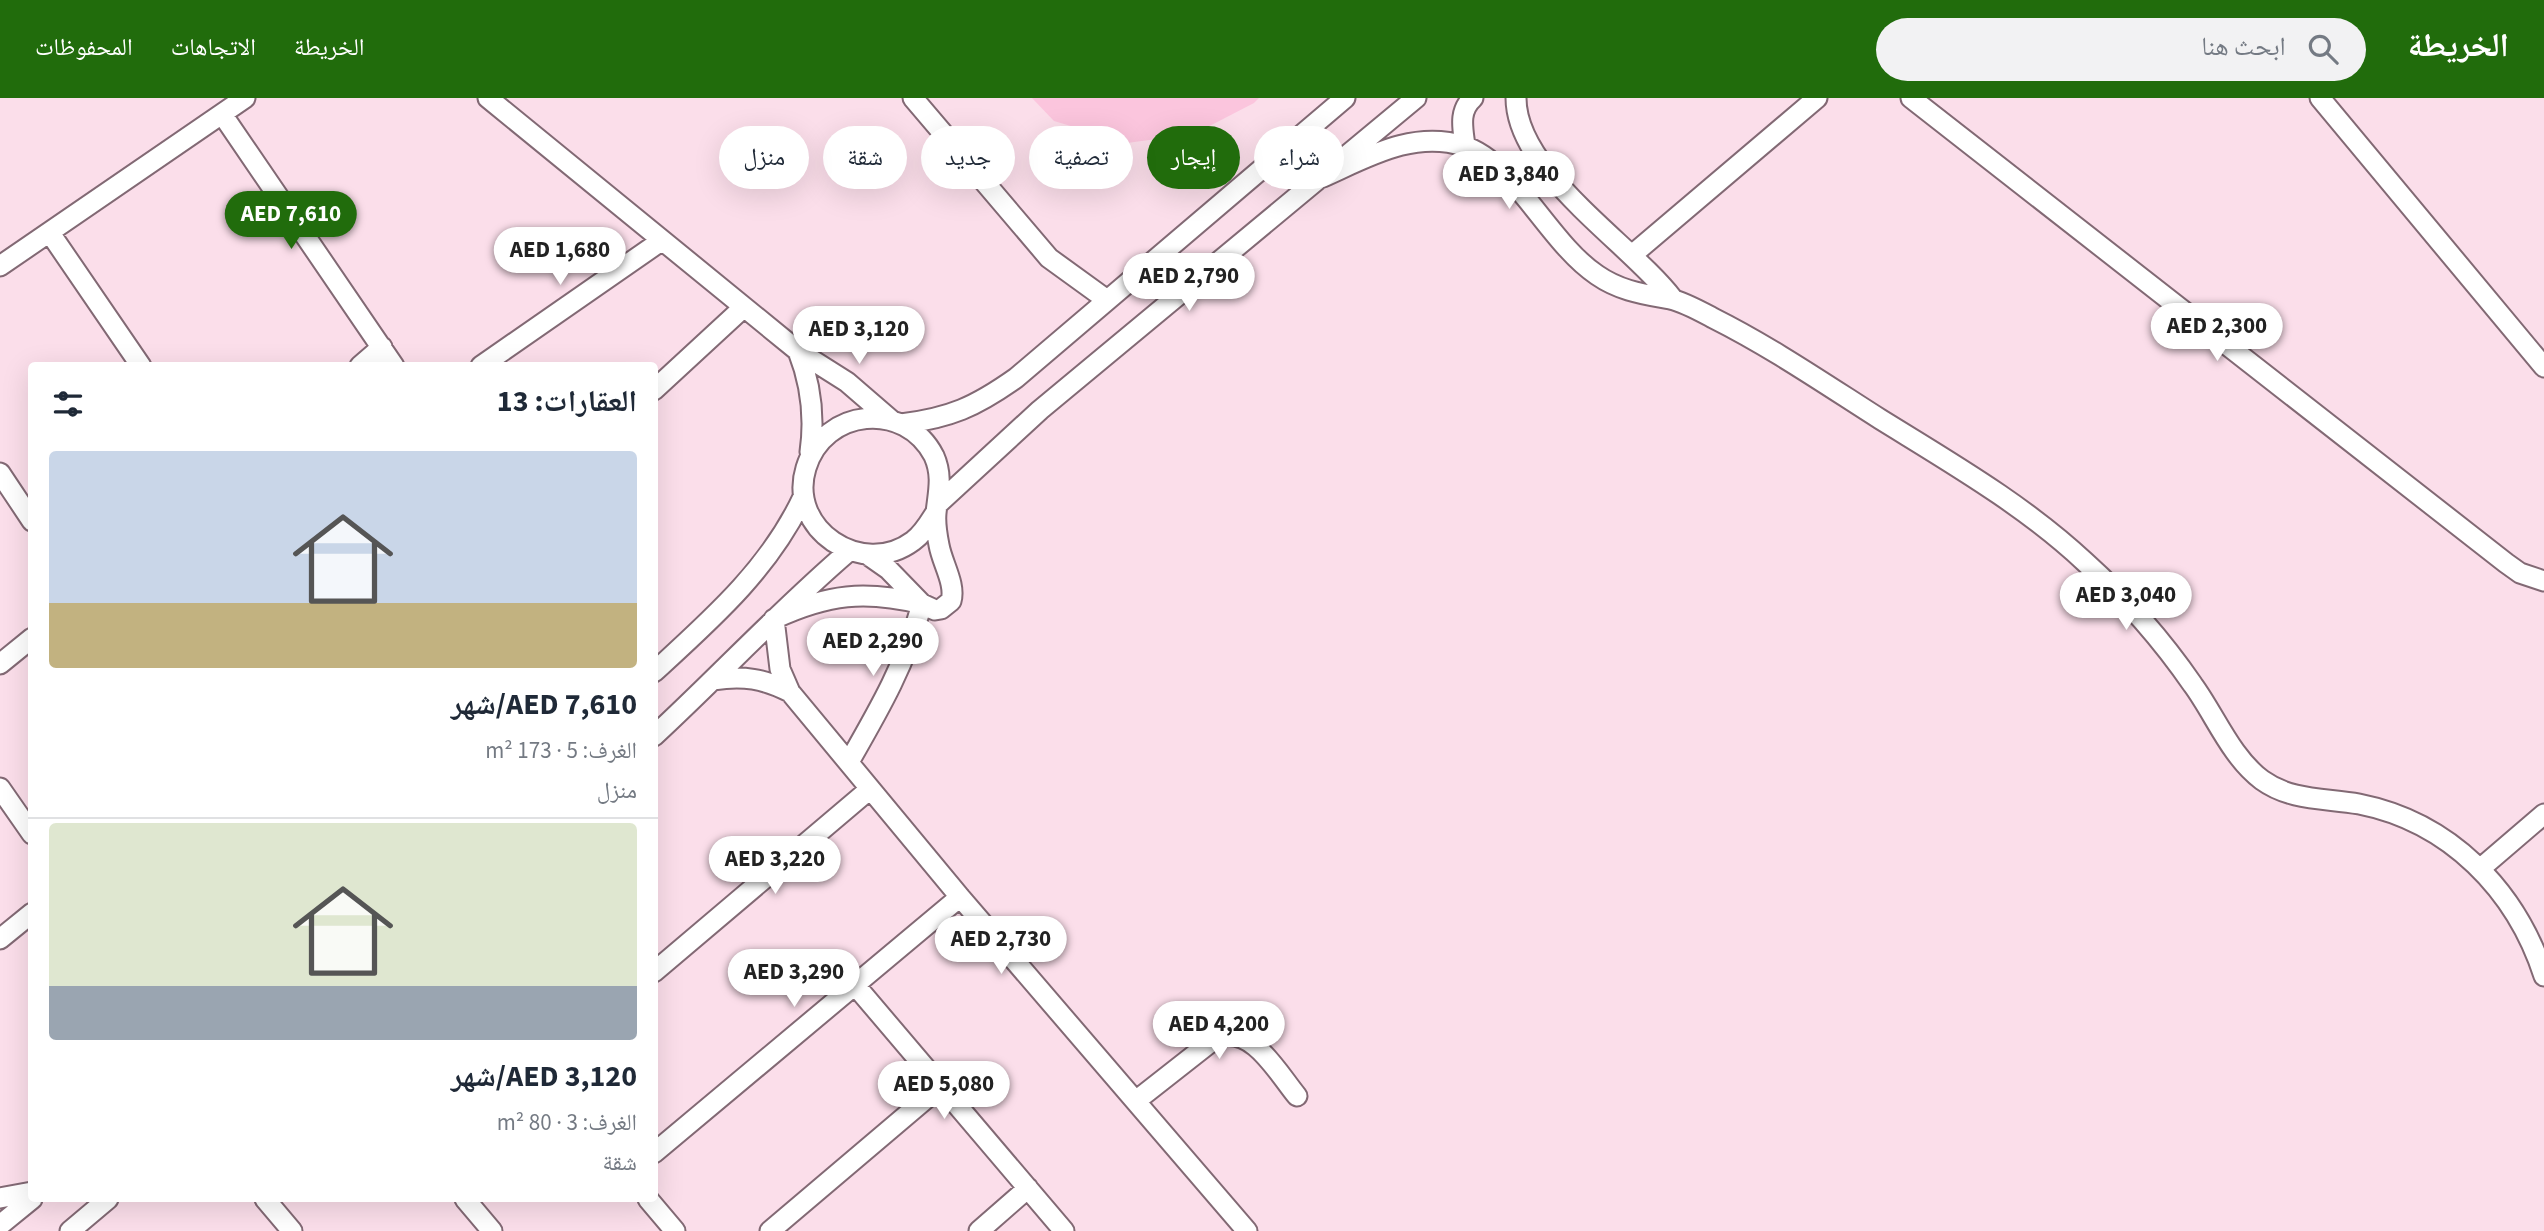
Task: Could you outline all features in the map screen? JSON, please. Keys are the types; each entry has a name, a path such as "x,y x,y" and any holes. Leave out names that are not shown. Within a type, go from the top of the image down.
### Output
{"street":[{"path":"0,266 245,98"},
{"path":"488,98 798,351 847,382 896,422 920,437 934,456 940,479 937,508 940,555 953,595 947,606 935,610 892,597 851,595 831,597 802,606 774,619"},
{"path":"912,98 1049,258 1107,300"},
{"path":"809,457 823,437 843,423 867,418 896,422 934,420 963,410 990,396 1016,378 1345,98"},
{"path":"1344,159 1416,98"},
{"path":"1465,146 1462,118 1464,109 1472,98"},
{"path":"1632,256 1817,98"},
{"path":"1911,98 2505,563 2520,573 2544,581"},
{"path":"2319,98 2544,367"},
{"path":"1512,100 1542,163 1592,219 1654,276 1673,299"},
{"path":"222,114 391,362"},
{"path":"1344,168 1409,142 1446,142 1465,146 1496,165 1565,249 1590,271 1626,290 1673,299 1747,336 1995,492 2054,536 2109,584 2158,638 2200,695 2238,754 2259,778 2286,793 2367,806 2408,820 2451,843 2481,868 2522,925 2544,976"},
{"path":"658,732 715,680 797,596 859,553 892,552 914,541 926,530 937,508 1041,410 1308,189"},
{"path":"50,233 138,362"},
{"path":"487,362 662,241"},
{"path":"658,386 744,307"},
{"path":"365,362 382,347"},
{"path":"798,351 810,392 813,435 803,476 803,497 809,514 819,530 832,542 888,569 922,604"},
{"path":"0,473 28,515"},
{"path":"658,668 760,568 792,522 803,497"},
{"path":"849,762 895,681 911,642 922,604"},
{"path":"774,619 780,669 790,692 960,897 1247,1231"},
{"path":"0,664 28,641"},
{"path":"715,680 753,678 790,692"},
{"path":"0,788 28,828"},
{"path":"658,969 870,789"},
{"path":"2481,868 2544,814"},
{"path":"658,1150 960,897"},
{"path":"0,939 28,916"},
{"path":"855,985 1064,1231"},
{"path":"1137,1100 1210,1042 1232,1034 1253,1043 1297,1096"},
{"path":"770,1231 941,1086"},
{"path":"979,1231 1028,1188"},
{"path":"0,1198 28,1193"},
{"path":"0,1225 28,1202"},
{"path":"70,1231 104,1202"},
{"path":"268,1202 292,1231"},
{"path":"468,1202 492,1231"},
{"path":"651,1202 675,1231"}],"shaded area":[{"path":"1032,98 1259,98 1209,126 1147,126 1147,140 1133,142 1133,126 1071,126 1054,121"}]}
